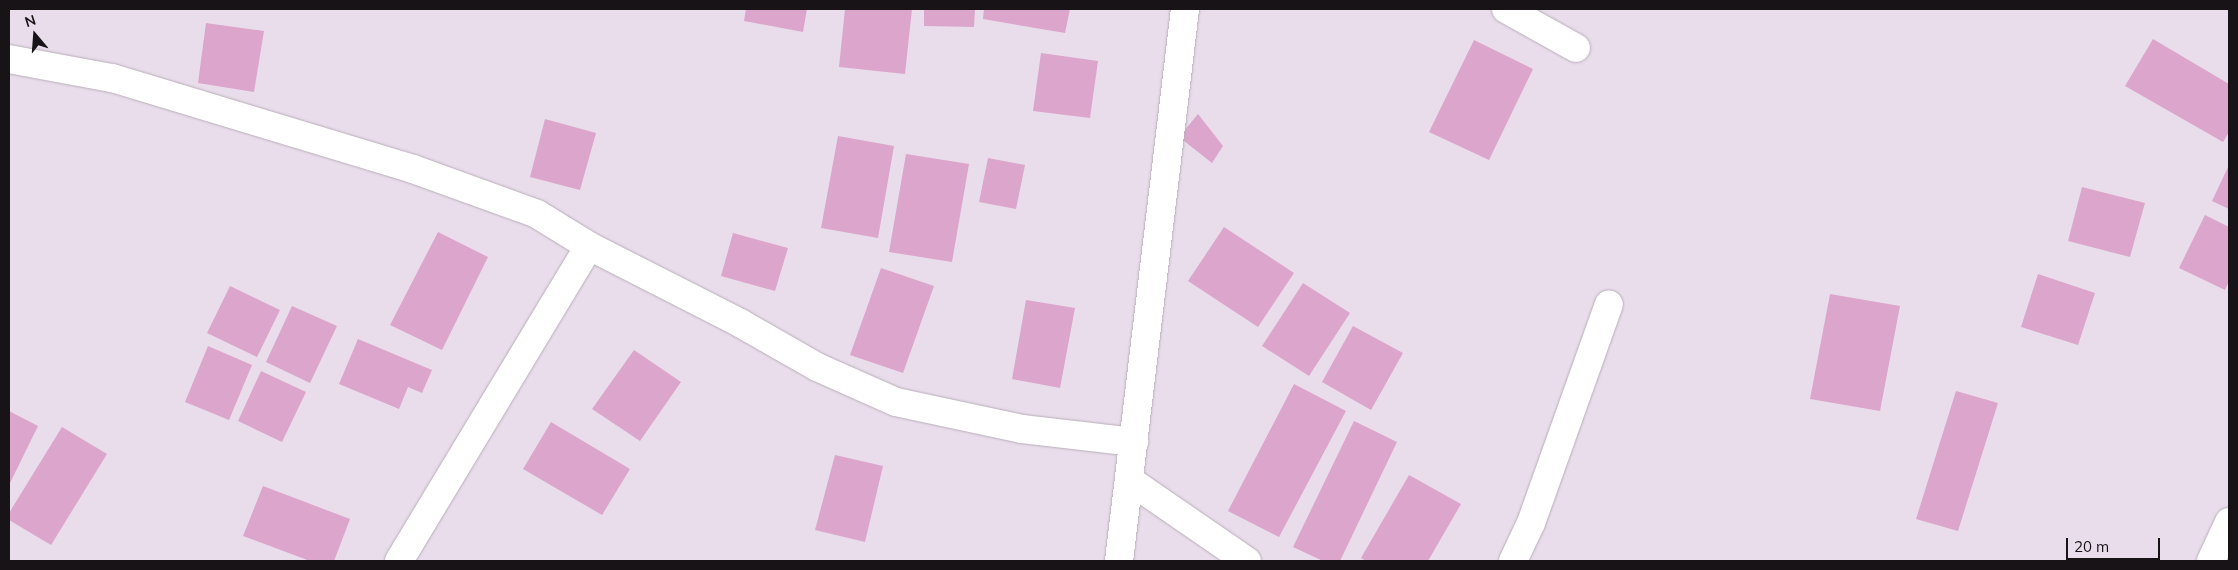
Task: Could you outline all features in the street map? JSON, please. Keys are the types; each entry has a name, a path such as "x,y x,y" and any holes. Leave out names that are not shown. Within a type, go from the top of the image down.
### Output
{"street":[{"path":"1119,561 1185,9"},
{"path":"1506,9 1576,48"},
{"path":"9,60 112,78 413,168 537,214 589,246 740,323 817,367 896,402 1022,429 1134,442"},
{"path":"399,561 589,246"},
{"path":"1513,561 1531,523 1610,304"},
{"path":"1129,480 1247,561"},
{"path":"2211,561 2229,522"}],"building":[{"path":"746,9 807,9 803,32 744,21"},
{"path":"845,9 912,9 905,74 839,67"},
{"path":"924,9 975,9 974,27 924,26"},
{"path":"984,9 1070,9 1065,33 983,19"},
{"path":"206,23 264,31 254,92 198,83"},
{"path":"2153,39 2229,84 2229,132 2223,142 2125,86"},
{"path":"1474,40 1533,69 1489,160 1429,132"},
{"path":"1041,53 1098,61 1090,118 1033,111"},
{"path":"1198,114 1223,146 1212,163 1179,137"},
{"path":"545,119 596,133 580,190 530,177"},
{"path":"838,136 894,146 878,238 821,228"},
{"path":"906,154 969,164 952,262 889,252"},
{"path":"988,158 1025,165 1016,209 979,202"},
{"path":"2229,165 2229,209 2212,201"},
{"path":"2082,187 2145,203 2130,257 2068,241"},
{"path":"2205,215 2229,227 2229,281 2225,290 2179,268"},
{"path":"1224,227 1294,273 1258,327 1188,281"},
{"path":"438,232 488,257 442,350 390,325"},
{"path":"733,233 788,248 775,291 721,276"},
{"path":"881,268 934,286 903,373 850,355"},
{"path":"2038,274 2095,293 2078,345 2021,327"},
{"path":"1303,283 1350,313 1309,376 1262,346"},
{"path":"230,286 280,310 257,357 207,333"},
{"path":"1830,294 1900,306 1880,411 1810,399"},
{"path":"1026,300 1075,308 1060,388 1012,379"},
{"path":"292,306 337,326 310,383 266,362"},
{"path":"1353,326 1403,353 1371,410 1322,382"},
{"path":"358,339 432,370 422,393 408,387 399,409 339,384"},
{"path":"208,346 252,365 229,420 185,402"},
{"path":"634,350 681,382 640,441 592,409"},
{"path":"261,371 306,392 282,442 238,421"},
{"path":"1294,384 1346,411 1279,537 1228,511"},
{"path":"1956,391 1998,403 1958,531 1916,519"},
{"path":"9,411 38,426 9,485"},
{"path":"1354,421 1397,442 1340,561 1323,561 1293,547"},
{"path":"551,422 630,469 602,515 523,469"},
{"path":"62,427 107,454 51,545 9,520 9,513"},
{"path":"835,455 883,466 865,542 815,530"},
{"path":"1409,475 1461,504 1428,561 1366,561 1361,558"},
{"path":"263,486 350,519 334,561 310,561 243,536"}]}
